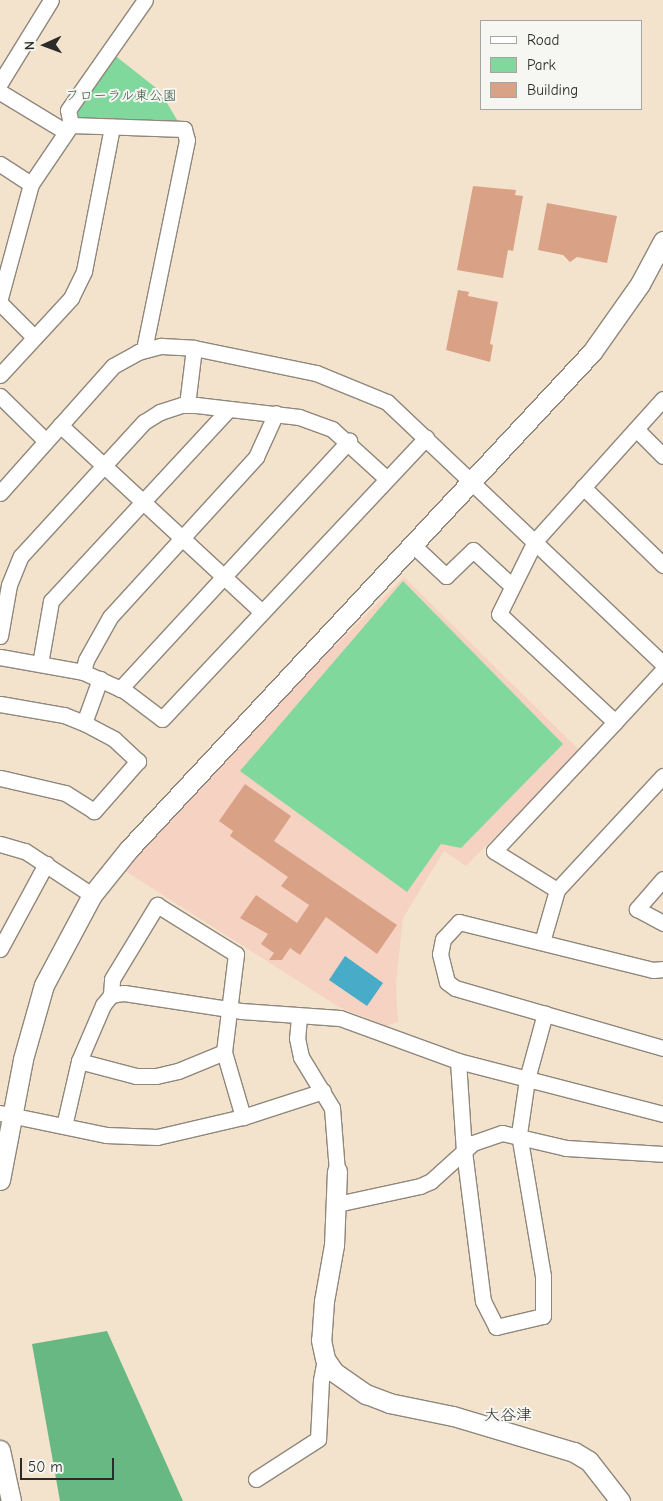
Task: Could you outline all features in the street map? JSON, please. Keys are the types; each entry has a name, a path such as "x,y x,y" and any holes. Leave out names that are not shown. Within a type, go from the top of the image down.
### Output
{"street":[{"path":"0,83 51,0"},
{"path":"0,298 31,184 68,129 68,110 145,0"},
{"path":"0,92 68,129 112,127 184,129 187,140 144,350"},
{"path":"0,375 71,298 84,271 112,127"},
{"path":"0,164 31,184"},
{"path":"0,1180 6,1114 44,985 92,895 128,849 414,546 592,352 640,284 663,242"},
{"path":"0,303 34,337"},
{"path":"0,493 113,366 144,350 161,346 194,348 286,365 344,383 387,402 663,664"},
{"path":"187,405 194,348"},
{"path":"0,396 46,441"},
{"path":"615,722 499,614 535,541 663,400"},
{"path":"0,636 9,586 21,556 144,422 160,412 187,405 276,413 317,423 349,441 387,479"},
{"path":"40,664 51,602 228,410"},
{"path":"82,672 86,660 110,617 183,539 256,456 276,413"},
{"path":"60,425 261,611"},
{"path":"636,429 663,456"},
{"path":"0,657 82,672 120,689 162,719 261,611 426,438"},
{"path":"120,689 222,575 349,441"},
{"path":"583,487 663,565"},
{"path":"414,546 446,576 473,550 512,586"},
{"path":"557,890 494,852 663,670"},
{"path":"84,723 100,679"},
{"path":"0,704 64,715 84,723 114,739 138,761 94,811 65,793 0,778"},
{"path":"542,942 557,890 663,776"},
{"path":"0,844 25,851 92,895"},
{"path":"0,949 46,864"},
{"path":"663,880 637,908 663,923"},
{"path":"64,1126 79,1061 103,1005 111,995 112,979 157,905 236,954 224,1052 243,1117"},
{"path":"663,969 653,970 458,922 443,939 440,954 447,982 455,988 663,1048"},
{"path":"111,995 124,992 230,1009 299,1017 340,1018 458,1061 663,1114"},
{"path":"458,1061 464,1151 483,1302 496,1327 543,1316 543,1276 519,1134 527,1079 545,1013"},
{"path":"256,1479 318,1439 321,1380 325,1359 321,1340 324,1301 334,1245 337,1171 332,1108 323,1090 301,1057 297,1038 299,1017"},
{"path":"79,1061 136,1076 156,1076 178,1071 224,1052"},
{"path":"6,1114 106,1135 157,1137 243,1117 323,1090"},
{"path":"337,1204 420,1186 432,1181 464,1151 489,1136 502,1133 519,1134 566,1148 663,1154"},
{"path":"325,1359 334,1372 366,1394 574,1452 589,1462 620,1501"},
{"path":"0,1450 11,1501"}],"shaded area":[{"path":"404,577 580,751 466,866 444,851 403,918 396,983 398,1022 386,1026 339,1007 125,871 250,731"}],"green space":[{"name":"フローラル東公園","path":"113,54 160,91 180,125 73,120"},
{"path":"403,581 563,744 461,848 441,844 407,892 240,771"},
{"path":"107,1331 183,1501 60,1501 32,1344"}],"water":[{"path":"345,956 383,983 367,1006 329,980"}],"building":[{"path":"473,186 516,190 515,195 523,196 513,251 508,250 503,278 457,270"},
{"path":"547,203 617,216 607,263 577,257 570,262 563,255 538,250"},
{"path":"458,290 469,292 468,296 498,302 490,344 493,345 490,362 446,350"},
{"path":"245,784 291,816 274,841 397,925 377,954 326,917 300,955 290,948 282,960 269,960 274,953 261,944 268,934 240,918 256,895 297,923 309,905 281,886 288,877 230,836 233,831 219,821"}],"district":[{"name":"大谷津","path":"508,1415"}]}
